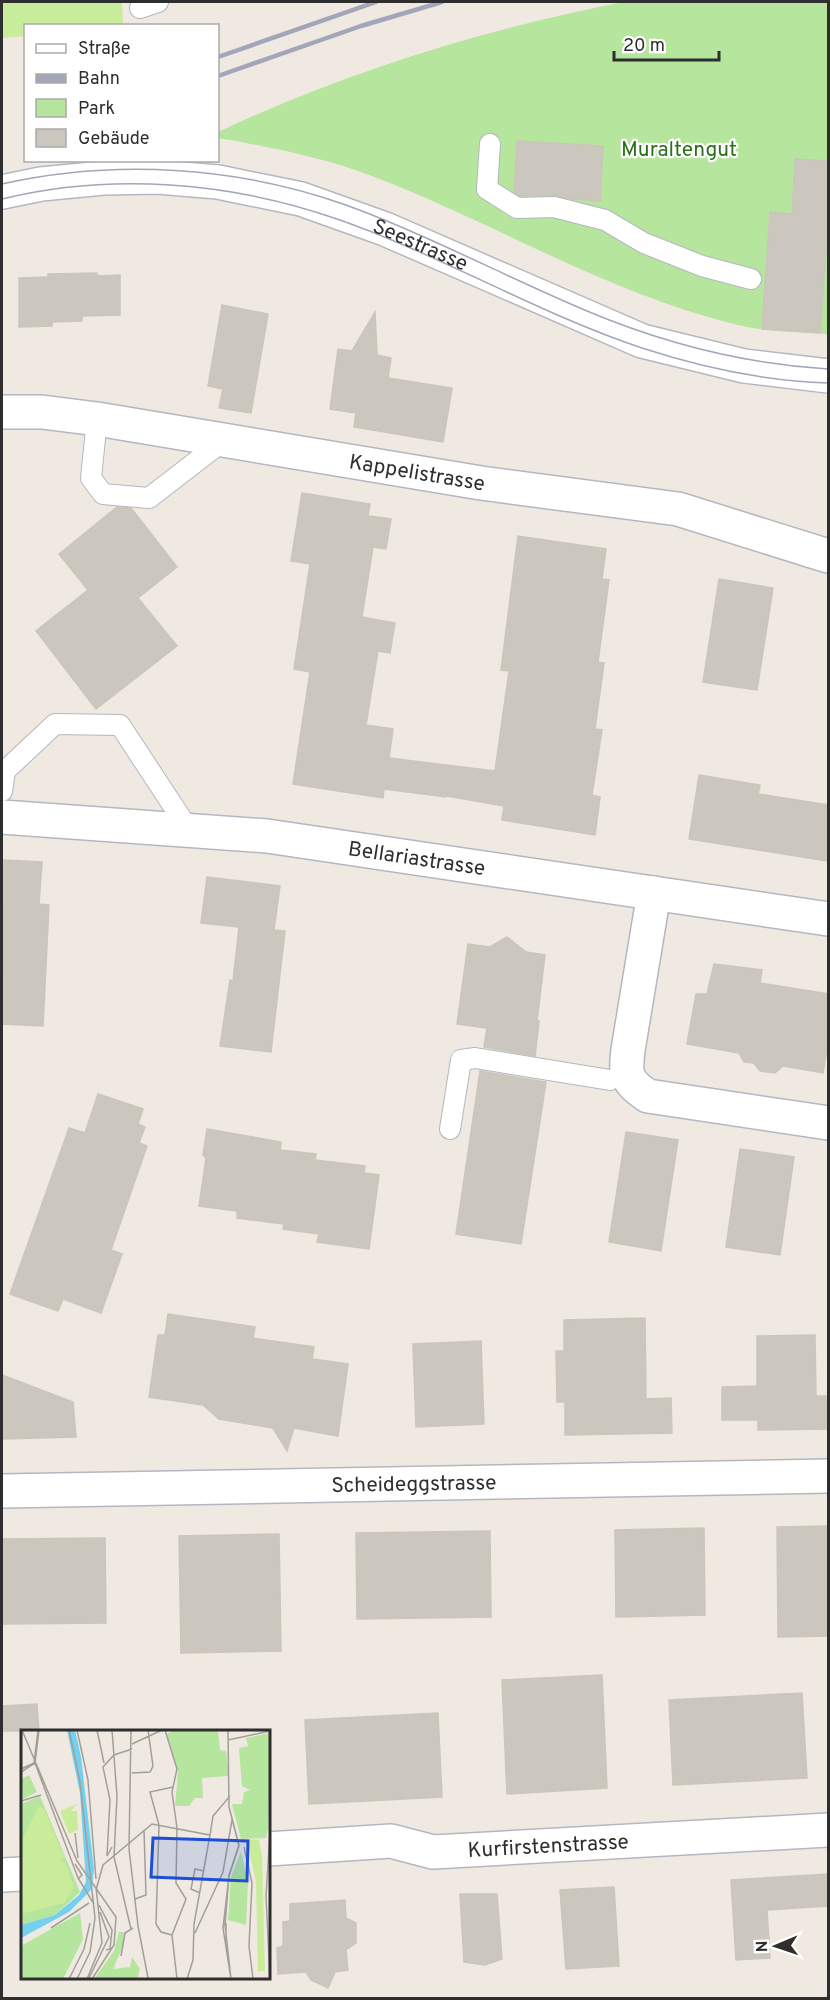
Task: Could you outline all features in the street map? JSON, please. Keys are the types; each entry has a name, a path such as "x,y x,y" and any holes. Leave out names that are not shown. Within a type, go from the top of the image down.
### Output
{"street":[{"name":"Seestrasse","path":"2,192 51,183 103,178 158,177 218,182 301,199 385,229 642,341 744,366 828,376"},
{"name":"Kappelistrasse","path":"2,412 42,412 97,419 481,483 678,509 828,556"},
{"name":"Bellariastrasse","path":"2,817 267,836 828,919"},
{"path":"654,892 627,1061 626,1072 633,1086 648,1096 828,1123"},
{"name":"Scheideggstrasse","path":"2,1491 828,1476"},
{"name":"Kurfirstenstrasse","path":"270,1849 391,1841 433,1852 828,1830"},
{"path":"2,1875 21,1874"}],"lane":[{"path":"490,144 487,189 517,208 554,207 605,220 644,243 702,266 751,279"},
{"path":"97,419 91,478 104,494 149,498 223,441"},
{"path":"2,791 5,771 55,724 120,725 189,830"},
{"path":"450,1129 461,1060 475,1058 610,1080"}],"green space":[{"path":"2,2 122,2 123,24 24,24 24,36 2,38"},
{"name":"Muraltengut","path":"624,2 828,2 828,334 757,329 687,311 596,276 462,214 372,176 315,158 219,138 219,132 266,110 366,72 468,39"}],"building":[{"path":"517,141 603,146 600,201 554,195 520,196 514,192"},
{"name":"Muraltengut","path":"795,159 828,161 828,249 826,249 820,333 762,329 770,212 792,214"},
{"path":"97,273 97,276 120,275 120,315 82,316 82,321 52,322 52,326 19,327 19,278 48,277 48,274"},
{"path":"222,305 268,314 251,413 219,408 223,389 208,386"},
{"path":"375,312 377,355 391,358 388,378 452,388 443,442 354,427 356,413 330,409 338,349 352,351"},
{"path":"302,493 370,504 368,516 391,519 386,549 373,547 362,617 395,623 390,653 378,651 366,725 393,729 389,758 495,771 509,671 501,670 518,536 606,549 602,579 609,580 598,662 604,663 595,729 602,730 592,795 600,797 595,835 502,820 504,806 447,796 384,789 383,798 293,784 310,672 294,669 310,564 291,561"},
{"path":"117,507 131,508 177,567 138,598 177,646 96,709 36,631 88,590 59,554"},
{"path":"719,579 773,588 757,690 703,682"},
{"path":"699,775 760,785 758,794 828,805 828,861 689,839"},
{"path":"2,860 42,862 39,904 49,905 43,1026 2,1024"},
{"path":"207,877 280,886 274,930 285,931 271,1052 220,1046 230,980 233,981 239,927 201,923"},
{"path":"507,937 526,952 545,955 535,1056 484,1047 487,1028 457,1024 468,944 490,947"},
{"path":"714,964 762,970 760,983 828,994 828,1042 823,1073 783,1066 775,1073 760,1071 754,1063 744,1062 739,1053 687,1044 696,994 707,994"},
{"path":"480,1071 546,1082 521,1244 456,1234"},
{"path":"98,1094 143,1109 138,1124 145,1127 139,1143 147,1146 111,1250 122,1254 101,1313 63,1299 58,1311 10,1294 69,1128 85,1133"},
{"path":"207,1129 281,1142 280,1150 316,1154 315,1160 365,1166 364,1173 379,1175 369,1249 317,1242 319,1234 283,1229 284,1224 237,1218 237,1211 199,1206 206,1158 203,1155"},
{"path":"626,1132 678,1140 661,1251 609,1242"},
{"path":"740,1149 794,1157 780,1255 726,1247"},
{"path":"168,1314 255,1327 253,1338 314,1347 312,1359 348,1364 338,1436 294,1428 287,1451 273,1428 219,1419 203,1405 149,1397 158,1335 165,1335"},
{"path":"645,1318 646,1399 671,1398 672,1433 565,1435 565,1402 557,1402 556,1351 564,1351 564,1320"},
{"path":"815,1335 816,1396 826,1396 827,1429 758,1430 758,1420 722,1420 722,1387 757,1386 757,1336"},
{"path":"481,1341 484,1424 416,1427 413,1344"},
{"path":"2,1375 73,1402 76,1437 2,1439"},
{"path":"828,1526 828,1636 778,1637 777,1527"},
{"path":"704,1528 705,1615 616,1617 615,1530"},
{"path":"490,1531 491,1617 357,1619 356,1533"},
{"path":"279,1534 281,1651 181,1653 179,1536"},
{"path":"105,1538 106,1623 2,1624 2,1539"},
{"path":"602,1675 607,1788 507,1794 502,1680"},
{"path":"802,1693 807,1778 673,1785 669,1700"},
{"path":"37,1704 39,1730 2,1731 2,1706"},
{"path":"438,1713 442,1797 309,1804 305,1720"},
{"path":"828,1874 828,1906 767,1910 770,1958 736,1960 731,1880"},
{"path":"614,1887 619,1966 566,1969 560,1890"},
{"path":"460,1894 497,1894 502,1959 485,1965 464,1962"},
{"path":"345,1900 346,1918 356,1923 356,1943 346,1950 348,1970 335,1972 328,1988 311,1980 306,1972 278,1974 277,1948 283,1946 283,1922 290,1921 290,1904"}],"tram line":[{"path":"2,184 44,176 131,169 175,170 262,182 305,192 377,217 587,311 645,333 736,357 828,369"},
{"path":"2,199 43,191 128,184 171,185 255,196 297,206 376,233 565,318 642,348 734,372 828,383"}],"railway":[{"path":"219,57 376,2"},
{"path":"219,76 361,26 442,2"}]}
